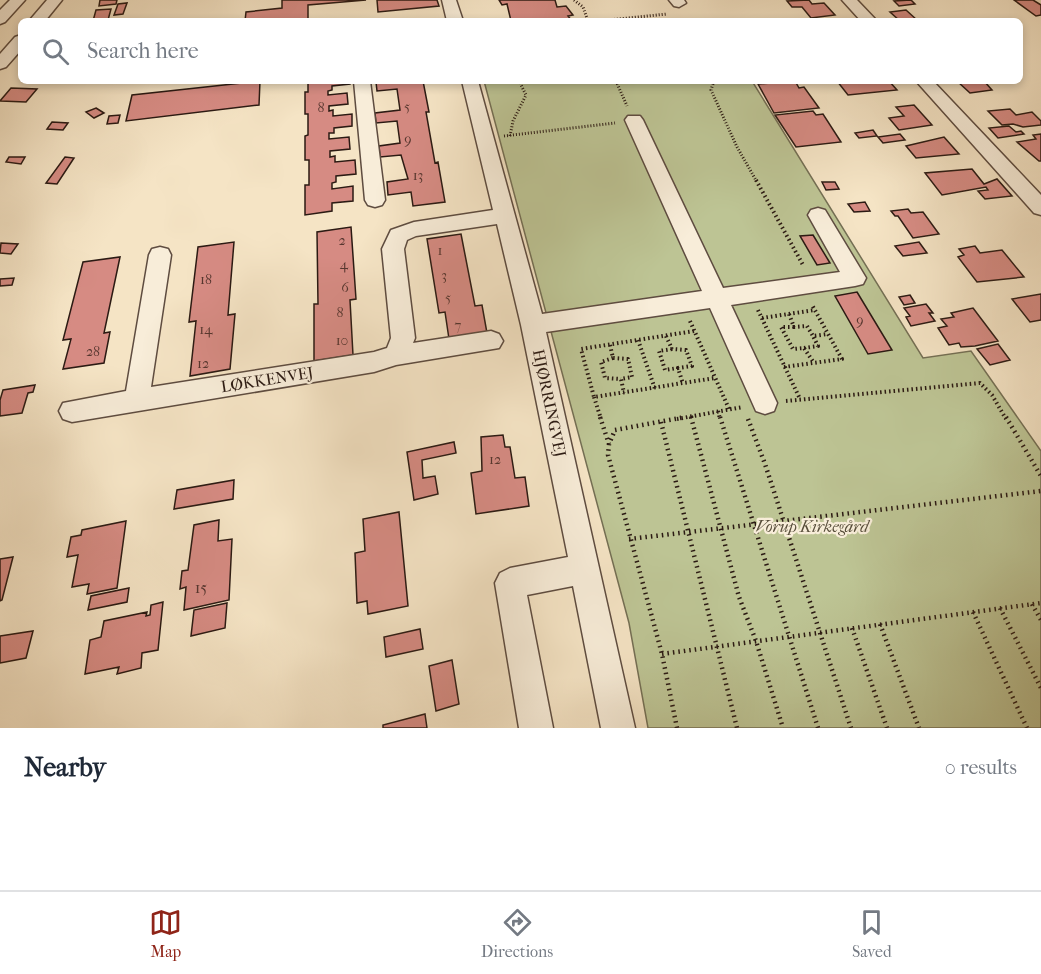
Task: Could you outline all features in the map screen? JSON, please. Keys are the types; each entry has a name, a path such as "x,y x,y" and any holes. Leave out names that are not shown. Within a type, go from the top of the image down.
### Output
{"street":[{"path":"0,20 18,0"},
{"path":"40,18 55,0"},
{"path":"449,0 454,18"},
{"path":"849,0 866,18"},
{"path":"2,60 18,43"},
{"path":"362,84 375,200"},
{"name":"HJØRRINGVEJ","path":"471,84 533,325 618,728"},
{"path":"927,84 1041,208"},
{"path":"634,120 765,403"},
{"path":"533,325 855,278 818,215"},
{"path":"396,355 403,338 393,249 398,235 414,229 505,216"},
{"path":"137,400 160,255"},
{"name":"LØKKENVEJ","path":"72,411 374,362 396,355 491,341"},
{"path":"536,728 510,583 584,569"}],"path":[{"path":"574,0 583,7 587,18"},
{"path":"627,18 684,12 678,2"},
{"path":"510,136 510,124 527,95 522,84"},
{"path":"485,139 634,120 617,84"},
{"path":"713,84 711,90 737,147 808,285 815,310 842,358 784,367"},
{"path":"750,293 800,399"},
{"path":"682,303 729,410"},
{"path":"762,318 815,310"},
{"path":"789,314 794,327"},
{"path":"807,326 818,346 793,349 781,327 794,327 807,326"},
{"path":"609,444 581,349 694,331"},
{"path":"813,336 828,334"},
{"path":"666,336 672,349"},
{"path":"638,340 655,389"},
{"path":"610,345 613,358"},
{"path":"804,348 814,363"},
{"path":"672,349 686,350 692,366 665,370 659,351 672,349"},
{"path":"613,358 628,358 632,377 605,378 602,362 613,358"},
{"path":"678,368 683,384"},
{"path":"594,397 715,378"},
{"path":"621,379 624,393"},
{"path":"677,728 662,654 608,455 609,444 615,430 765,403 980,383 992,396 1041,476"},
{"path":"743,407 765,464 851,728"},
{"path":"718,411 818,728"},
{"path":"692,416 739,597 756,641 783,728"},
{"path":"661,422 737,728"},
{"path":"629,539 1041,491"},
{"path":"662,654 1041,603"},
{"path":"1032,604 1041,620"},
{"path":"1000,608 1041,688"},
{"path":"973,612 1027,728"},
{"path":"880,624 919,728"},
{"path":"852,628 887,728"}],"green space":[{"name":"Vorup Kirkegård","path":"485,84 754,84 923,358 971,351 1041,451 1041,728 648,728 629,623"}],"building":[{"path":"100,0 117,0 116,4 99,6"},
{"path":"282,0 366,0 308,5 308,18 245,18 246,12 282,8"},
{"path":"377,0 437,0 439,6 378,12"},
{"path":"499,0 555,0 557,7 566,6 573,15 568,16 570,18 510,18 507,4 502,5"},
{"path":"809,0 812,4 824,3 835,15 811,18 802,7 792,7 787,1"},
{"path":"911,0 915,4 899,6 894,1"},
{"path":"1014,0 1033,0 1041,5 1041,15 1036,16"},
{"path":"127,3 123,14 114,15 118,4"},
{"path":"111,9 109,18 94,18 96,10"},
{"path":"906,10 915,18 897,18 890,12"},
{"path":"233,84 260,84 259,105 126,121 132,95"},
{"path":"308,84 350,84 332,86 332,90 328,91 328,95 347,93 348,104 329,106 329,111 333,110 333,116 352,114 352,126 334,128 334,133 329,133 329,139 349,137 350,149 330,151 330,157 335,156 335,162 355,160 356,174 336,176 336,182 332,183 332,189 353,186 353,201 332,203 332,211 305,215 305,185 309,185 309,160 305,160 308,114 305,114 305,92 308,92"},
{"path":"376,84 424,84 435,163 438,162 445,202 413,206 411,192 388,195 387,182 408,179 401,155 380,157 379,146 400,143 397,121 376,123 375,113 400,110 397,89 377,91"},
{"path":"758,84 797,84 799,88 804,87 819,108 774,113"},
{"path":"839,84 892,84 897,90 848,95"},
{"path":"960,84 987,84 992,90 970,93"},
{"path":"11,88 37,89 26,102 0,101"},
{"path":"914,105 932,125 899,130 889,118 904,116 896,107"},
{"path":"96,108 104,113 94,118 86,112"},
{"path":"1010,109 1016,115 1032,112 1041,121 1041,125 1023,127 1013,124 1002,125 988,111"},
{"path":"813,111 816,115 823,114 841,142 796,147 775,115"},
{"path":"120,115 118,123 107,124 109,116"},
{"path":"52,122 68,123 63,130 47,129"},
{"path":"1009,126 1016,132 1021,131 1024,134 998,138 989,128"},
{"path":"873,130 877,136 859,138 855,133"},
{"path":"900,134 905,140 883,143 878,137"},
{"path":"1041,134 1041,161 1039,161 1017,142 1036,139 1033,135"},
{"path":"944,137 959,154 916,158 906,146"},
{"path":"9,157 25,157 21,164 6,162"},
{"path":"65,157 74,158 57,184 46,183"},
{"path":"972,169 984,184 997,179 1012,196 985,199 978,191 988,190 986,187 942,195 925,173"},
{"path":"822,182 835,182 839,189 826,190"},
{"path":"865,202 870,211 854,212 848,204"},
{"path":"908,209 911,213 923,212 939,234 913,238 898,216 891,211"},
{"path":"351,227 356,299 350,300 353,355 314,361 314,304 318,304 317,232"},
{"path":"461,234 475,306 482,305 487,333 449,339 445,312 439,313 427,239"},
{"path":"813,235 830,263 817,265 800,236"},
{"path":"234,242 228,315 235,314 230,369 190,376 196,321 189,322 198,247"},
{"path":"919,242 927,253 903,256 895,246"},
{"path":"1,243 18,244 11,254 0,253"},
{"path":"975,246 980,253 1002,250 1024,277 977,282 958,257 964,255 959,249"},
{"path":"120,257 104,333 110,332 104,363 63,369 71,339 63,340 83,262"},
{"path":"14,278 12,285 0,286 0,279"},
{"path":"857,292 892,350 868,354 835,296"},
{"path":"1041,294 1041,320 1030,322 1012,299"},
{"path":"910,295 915,303 904,305 899,297"},
{"path":"926,304 933,313 929,313 935,321 911,326 906,317 910,316 904,308"},
{"path":"973,308 998,341 975,346 961,347 959,343 949,345 938,328 947,326 941,319 954,317 951,313"},
{"path":"998,344 1010,360 990,365 977,349"},
{"path":"35,385 33,392 28,393 22,413 0,416 0,400 3,390"},
{"path":"503,435 505,447 510,447 515,478 525,477 529,506 476,514 471,473 482,471 481,437"},
{"path":"454,442 456,453 422,460 423,478 435,476 438,494 414,500 407,452"},
{"path":"234,480 233,499 174,509 177,490"},
{"path":"399,512 408,606 368,614 367,601 357,603 355,553 365,551 363,519"},
{"path":"219,520 218,541 232,539 229,600 184,610 186,587 180,589 182,571 188,570 194,525"},
{"path":"126,521 117,588 87,594 89,584 72,587 78,555 67,557 71,537 81,535 82,530"},
{"path":"13,557 2,600 0,601 0,559"},
{"path":"129,588 127,602 88,610 91,596"},
{"path":"163,602 158,650 142,653 141,668 117,674 119,667 85,674 90,640 101,637 104,621 147,612 146,616 150,615 151,605"},
{"path":"227,603 225,628 191,636 194,610"},
{"path":"420,629 423,649 386,657 384,637"},
{"path":"33,631 26,658 0,663 0,636"},
{"path":"452,660 459,704 436,711 429,666"},
{"path":"425,714 427,728 383,728 383,725"}]}
